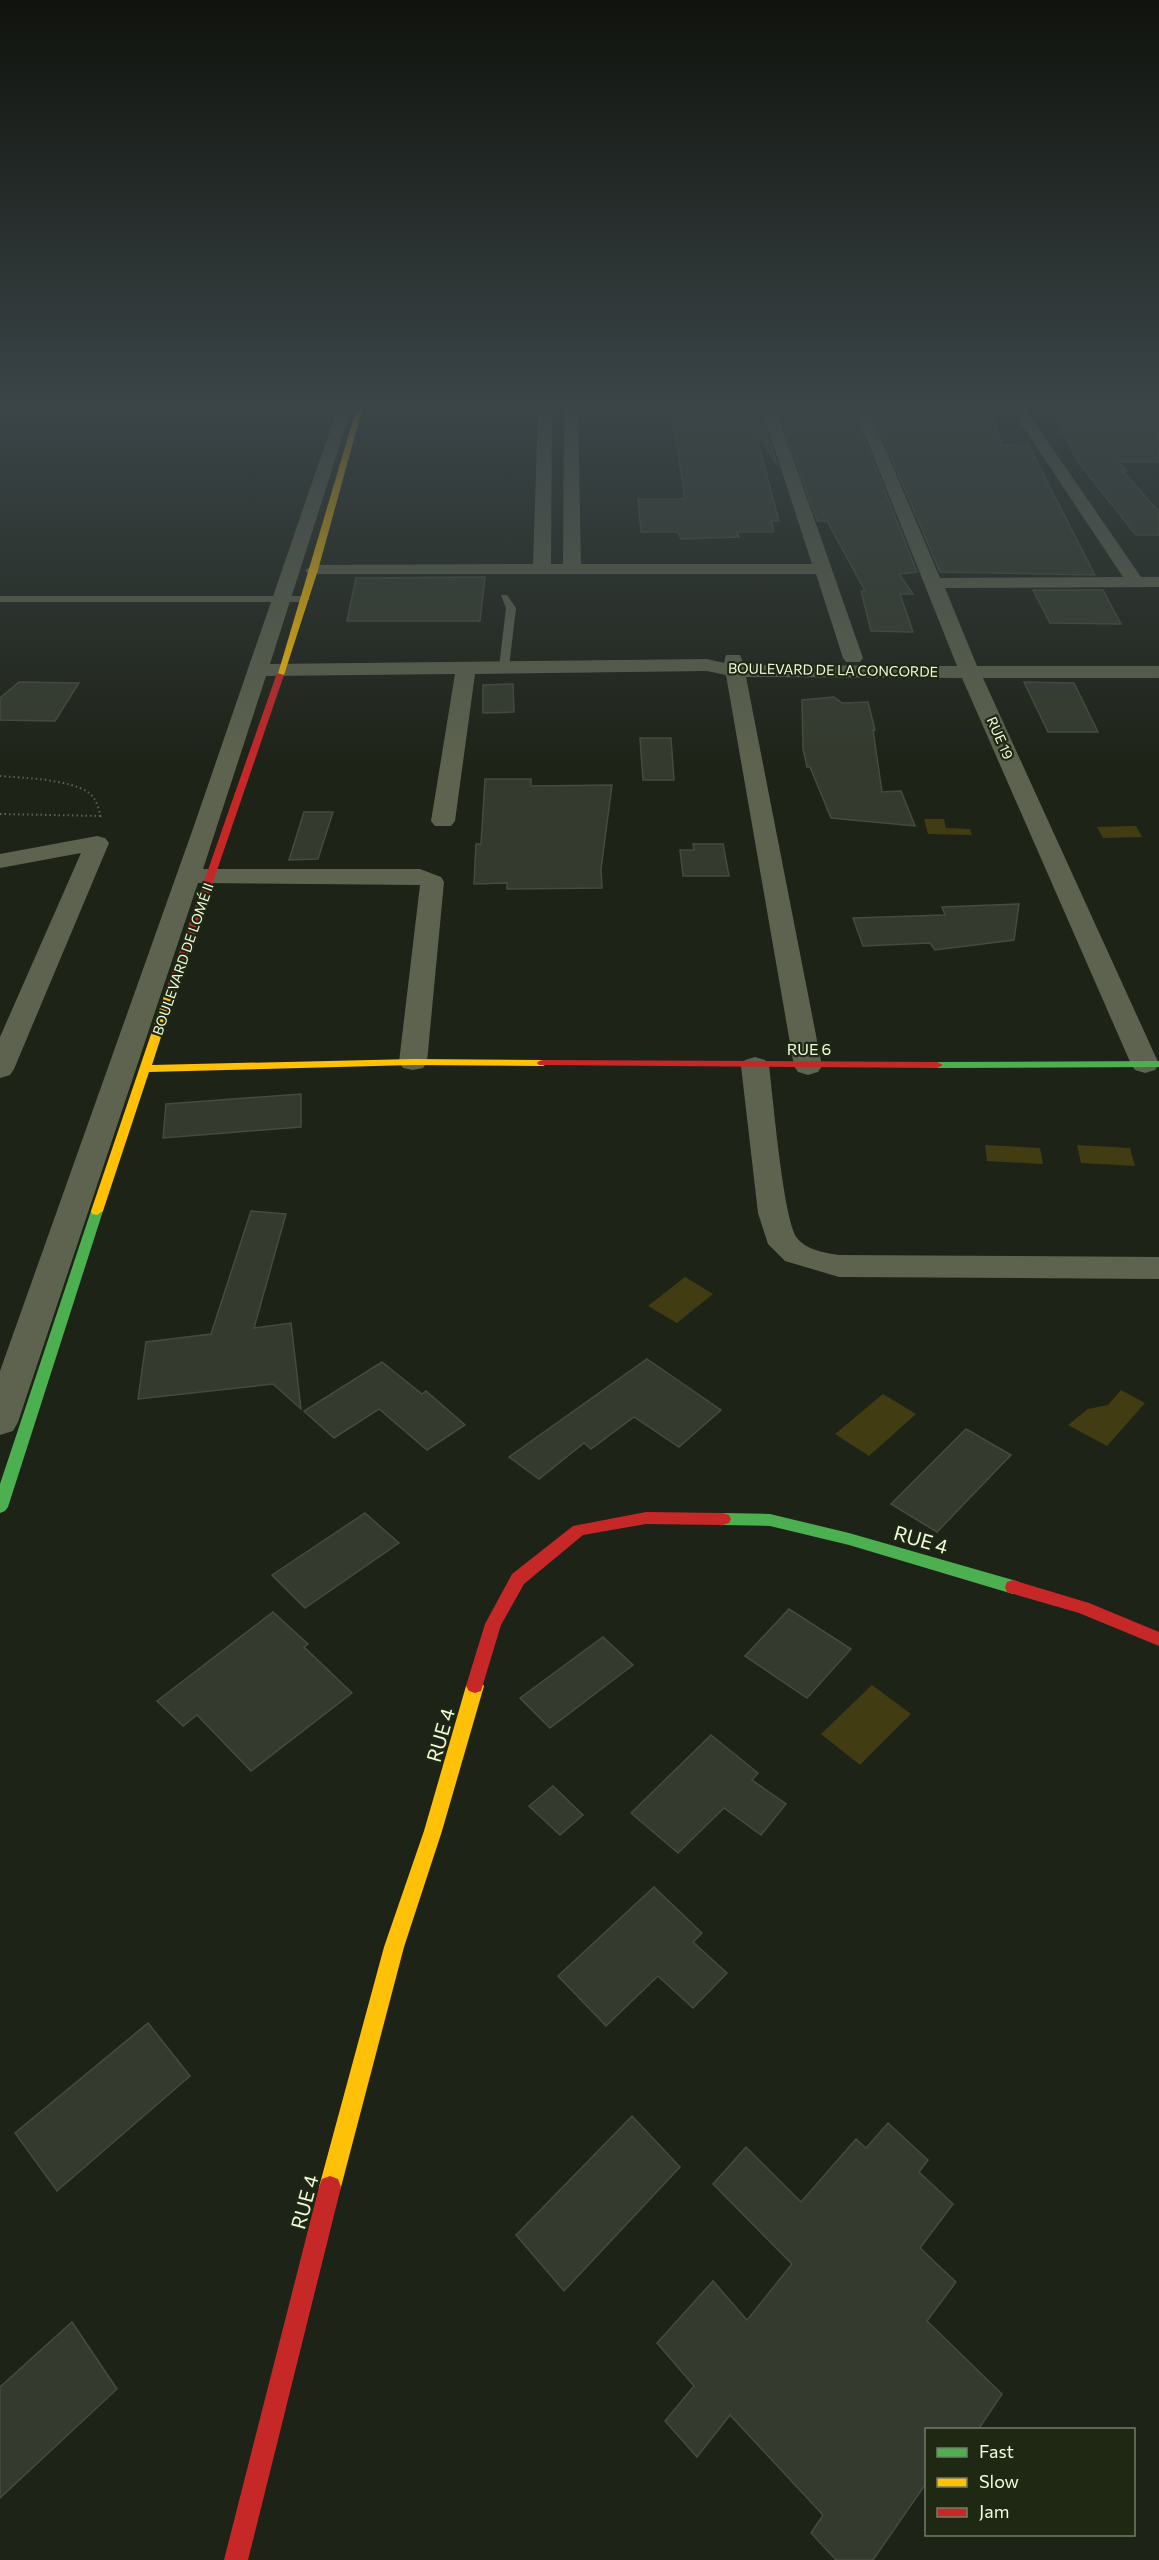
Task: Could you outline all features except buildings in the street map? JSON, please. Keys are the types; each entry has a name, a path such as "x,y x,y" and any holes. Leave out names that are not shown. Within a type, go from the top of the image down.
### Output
{"street":[{"name":"BOULEVARD DE LOMÉ II","path":"0,1422 200,876 293,599 312,529"},
{"name":"BOULEVARD DE LOMÉ II","path":"293,599 314,570 325,529"},
{"path":"542,570 543,529"},
{"path":"572,529 572,570"},
{"path":"809,529 853,658"},
{"name":"RUE 19","path":"913,529 969,666 1152,1064"},
{"path":"1100,529 1136,582"},
{"path":"314,570 822,569"},
{"path":"936,583 1159,582"},
{"name":"BOULEVARD DE LA CONCORDE","path":"269,670 707,666 853,658 969,666 1159,660"},
{"path":"733,665 808,1066"},
{"name":"BOULEVARD DE LA CONCORDE","path":"733,665 969,666 1159,672"},
{"path":"442,821 466,667"},
{"path":"0,861 97,843"},
{"path":"0,1069 97,843"},
{"name":"BOULEVARD DE LOMÉ II","path":"0,1507 144,1069 200,876"},
{"path":"200,876 420,876 432,882 430,919 413,1062"},
{"name":"RUE 6","path":"144,1069 413,1062 755,1066 1152,1064"},
{"path":"755,1066 770,1192 780,1232 783,1242 804,1258 839,1266 1159,1269"},
{"name":"RUE 4","path":"236,2560 317,2235 394,1947 433,1831 493,1624 518,1579 579,1530 646,1518 770,1520 849,1539 1083,1608 1159,1639"}],"lane":[{"path":"504,597 511,608 504,667"},
{"path":"0,599 293,599"}],"path":[{"path":"0,776 83,789 91,794 101,816 97,843"},
{"path":"0,814 101,816"}],"shaded area":[{"path":"924,819 944,819 946,828 970,829 972,835 928,834"},
{"path":"1136,826 1142,837 1103,838 1097,827"},
{"path":"985,1145 1040,1148 1043,1164 987,1161"},
{"path":"1077,1145 1130,1148 1135,1166 1081,1163"},
{"path":"685,1277 713,1294 677,1323 648,1306"},
{"path":"1121,1390 1145,1403 1107,1446 1068,1425 1088,1409 1108,1405"},
{"path":"883,1394 916,1414 869,1456 835,1434"},
{"path":"872,1685 911,1714 860,1765 821,1734"}],"traffic: fast":[{"path":"937,1065 1159,1064"},
{"path":"0,1507 97,1211"},
{"path":"723,1519 770,1520 849,1539 1013,1587"}],"traffic: slow":[{"path":"280,675 325,529"},
{"path":"97,1211 172,987"},
{"path":"144,1069 413,1062 543,1063"},
{"path":"330,2187 394,1947 433,1831 475,1686"}],"traffic: jam":[{"path":"172,987 280,675"},
{"path":"543,1063 937,1065"},
{"path":"475,1686 493,1624 518,1579 579,1530 646,1518 723,1519"},
{"path":"1013,1587 1083,1608 1159,1639"},
{"path":"236,2560 330,2187"}]}
